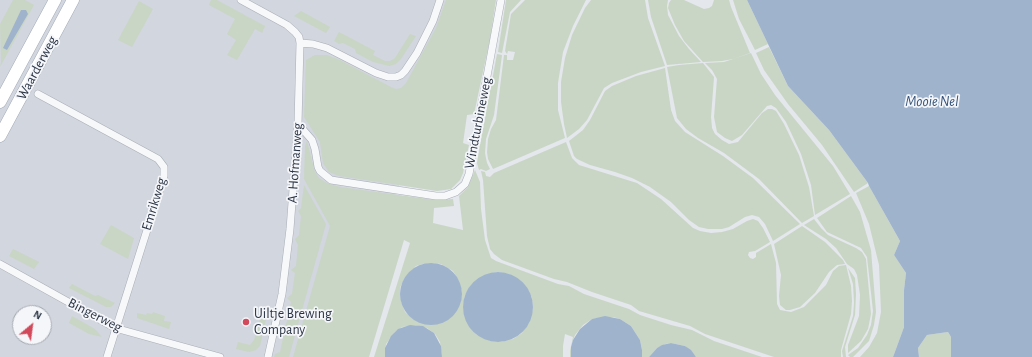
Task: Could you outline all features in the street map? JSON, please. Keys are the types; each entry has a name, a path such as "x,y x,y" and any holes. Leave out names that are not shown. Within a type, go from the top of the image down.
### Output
{"main road":[{"name":"Waarderweg","path":"0,102 55,0"},
{"name":"Waarderweg","path":"0,136 73,0"}],"street":[{"path":"241,0 287,25 295,32 300,43 313,44 327,48 376,73 388,77 396,77 405,71 413,59 433,20 440,0"},
{"name":"Windturbineweg","path":"298,124 312,140 320,171 331,180 441,196 456,192 465,184 470,170 500,0"},
{"name":"A. Hofmanweg","path":"268,357 278,317 293,201 298,124 300,43"},
{"name":"Emrikweg","path":"38,94 158,159 164,167 164,176 107,357"},
{"name":"Bingerweg","path":"0,264 115,328 220,357"}],"shaded area":[{"path":"0,0 484,0 375,181 399,185 386,239 353,357 0,357"}],"green space":[{"path":"13,0 25,0 34,5 0,67 0,24"},
{"path":"211,0 217,0 265,26 262,33 255,29 237,60 227,55 236,40 227,34 235,19 209,5"},
{"path":"446,0 496,0 490,39 474,114 467,115 463,143 469,145 460,180 451,189 437,191 339,176 329,172 323,163 320,142 304,117 306,60 315,55 327,55 340,60 391,87 396,89 401,88 406,83 436,28"},
{"path":"506,0 521,0 510,12 502,53 498,52"},
{"path":"525,0 586,0 573,26 563,52 558,83 558,110 565,138 493,169 488,159 488,139 496,120 504,55 507,55 507,60 513,60 515,52 508,51 507,54 505,51 511,14"},
{"path":"591,0 645,0 648,18 665,66 641,72 612,83 604,88 587,120 579,129 567,138 561,102 561,82 565,58 572,35 585,8"},
{"path":"648,0 668,0 668,15 679,36 701,62 667,65 651,17"},
{"path":"671,0 684,0 704,9 712,6 714,0 729,0 750,53 733,59 703,62 684,41 675,25 668,8"},
{"path":"733,0 747,0 768,44 755,50 739,19"},
{"path":"139,1 153,9 132,47 118,40"},
{"path":"301,11 330,27 326,33 294,16"},
{"path":"339,32 375,51 373,55 385,61 390,61 395,58 410,34 416,36 401,59 396,64 389,66 373,62 356,53 355,49 343,43 339,44 334,41"},
{"path":"769,47 788,86 829,130 868,183 854,192 822,145 788,104 764,70 756,53"},
{"path":"751,53 761,74 775,95 833,166 850,194 815,215 811,185 801,154 786,122 776,108 771,105 767,106 742,135 732,141 717,132 714,117 717,79 712,70 705,63 724,62"},
{"path":"497,54 502,55 494,115 486,139 485,153 490,169 486,171 481,169 479,170 477,163"},
{"path":"703,63 714,77 711,117 712,128 715,134 729,144 738,142 762,113 768,109 776,111 799,155 809,187 814,216 802,223 759,179 724,153 698,138 686,129 677,118 667,67"},
{"path":"665,68 671,110 675,121 685,132 723,156 753,178 800,224 773,241 765,224 759,217 752,215 722,229 708,229 699,227 689,220 671,202 650,187 632,178 590,165 574,156 569,141 583,130 605,91 612,86 636,76"},
{"path":"307,141 315,172 319,178 327,183 340,187 436,200 453,199 454,206 434,208 433,223 463,230 459,196 468,187 475,170 480,182 481,209 485,240 491,258 558,284 569,286 584,294 629,309 640,315 692,330 714,341 762,357 696,357 685,346 671,343 657,348 649,357 642,357 640,340 631,326 620,319 613,317 592,319 583,325 573,340 571,357 570,351 573,337 565,334 563,357 442,357 440,342 435,334 427,328 415,325 402,327 395,332 386,344 385,357 374,357 410,243 404,240 369,357 293,357 330,226 304,179 305,146","holes":["434,263 441,264 453,271 459,281 462,292 460,305 450,318 438,324 416,321 405,312 401,301 400,288 405,277 416,266","497,272 509,274 521,281 529,291 532,298 533,308 529,323 522,333 513,339 501,342 491,341 477,335 470,327 463,308 465,295 472,284 489,274"]},
{"path":"566,142 572,158 579,165 637,183 661,199 693,228 700,231 711,233 722,232 733,229 753,219 758,221 770,242 755,251 749,252 748,255 753,259 756,257 756,253 771,244 776,263 777,304 780,310 791,312 804,307 826,285 833,271 839,266 846,265 851,286 852,301 851,314 841,350 841,357 774,357 705,334 690,326 639,311 631,305 502,260 494,254 490,249 487,236 481,171 485,172 486,176 490,177 494,173"},
{"path":"304,185 326,224 289,357 274,357 275,354 280,352 291,302 287,298 292,294 295,273 291,270 296,266 298,245 295,239 299,235 301,216 298,211 301,208"},
{"path":"869,186 900,241 894,255 906,273 904,290 904,327 893,357 860,357 869,347 877,333 881,312 879,265 869,224 856,193"},
{"path":"851,196 860,212 871,250 876,312 869,341 853,357 848,355 858,348 867,335 871,325 873,311 867,257 861,248 827,232 817,218"},
{"path":"814,219 828,235 856,248 862,252 866,259 871,314 868,329 861,341 848,353 848,345 859,316 860,295 857,275 854,269 847,264 836,248 826,239 804,225"},
{"path":"111,225 134,238 128,259 100,244"},
{"path":"802,226 825,242 843,260 845,264 837,265 829,272 815,293 800,307 786,310 780,305 779,296 781,275 774,244"},
{"path":"13,249 39,262 34,269 9,256"},
{"path":"848,268 855,278 855,315 845,347 846,357 843,357 842,351 853,316 854,303 853,284"},
{"path":"72,284 95,296 98,295 115,303 111,307 106,307 69,288"},
{"path":"153,312 165,316 164,321 171,322 169,329 137,318 137,313 146,315 147,313 152,314"},
{"path":"72,316 95,329 102,337 89,334 69,323"},
{"path":"260,318 266,319 260,346 256,350 249,352 236,349 238,342 250,345 254,340"},
{"path":"948,332 951,337 951,357 919,357 918,348 927,335"}],"water":[{"name":"Mooie Nel","path":"747,0 1032,0 1032,357 951,357 951,337 948,332 927,335 918,348 919,357 893,357 904,327 904,290 906,273 894,255 900,241 868,183 829,130 788,86"},
{"path":"21,10 26,10 28,14 7,50 3,48"},
{"path":"425,263 437,263 453,272 460,282 462,294 460,306 453,316 437,325 425,325 414,320 405,311 400,300 400,288 405,277 414,268"},
{"path":"498,272 511,275 523,282 530,294 533,307 530,320 523,332 511,339 498,342 485,339 473,332 466,320 463,307 466,294 473,282 485,275"},
{"path":"605,316 620,319 631,326 640,340 642,357 571,357 573,340 580,329 592,319"},
{"path":"410,325 423,326 434,333 441,346 442,357 385,357 385,348 391,336 398,329"},
{"path":"671,343 685,346 691,350 696,357 649,357 657,348"}],"place":[{"name":"Uiltje Brewing Company","path":"246,322"}]}
